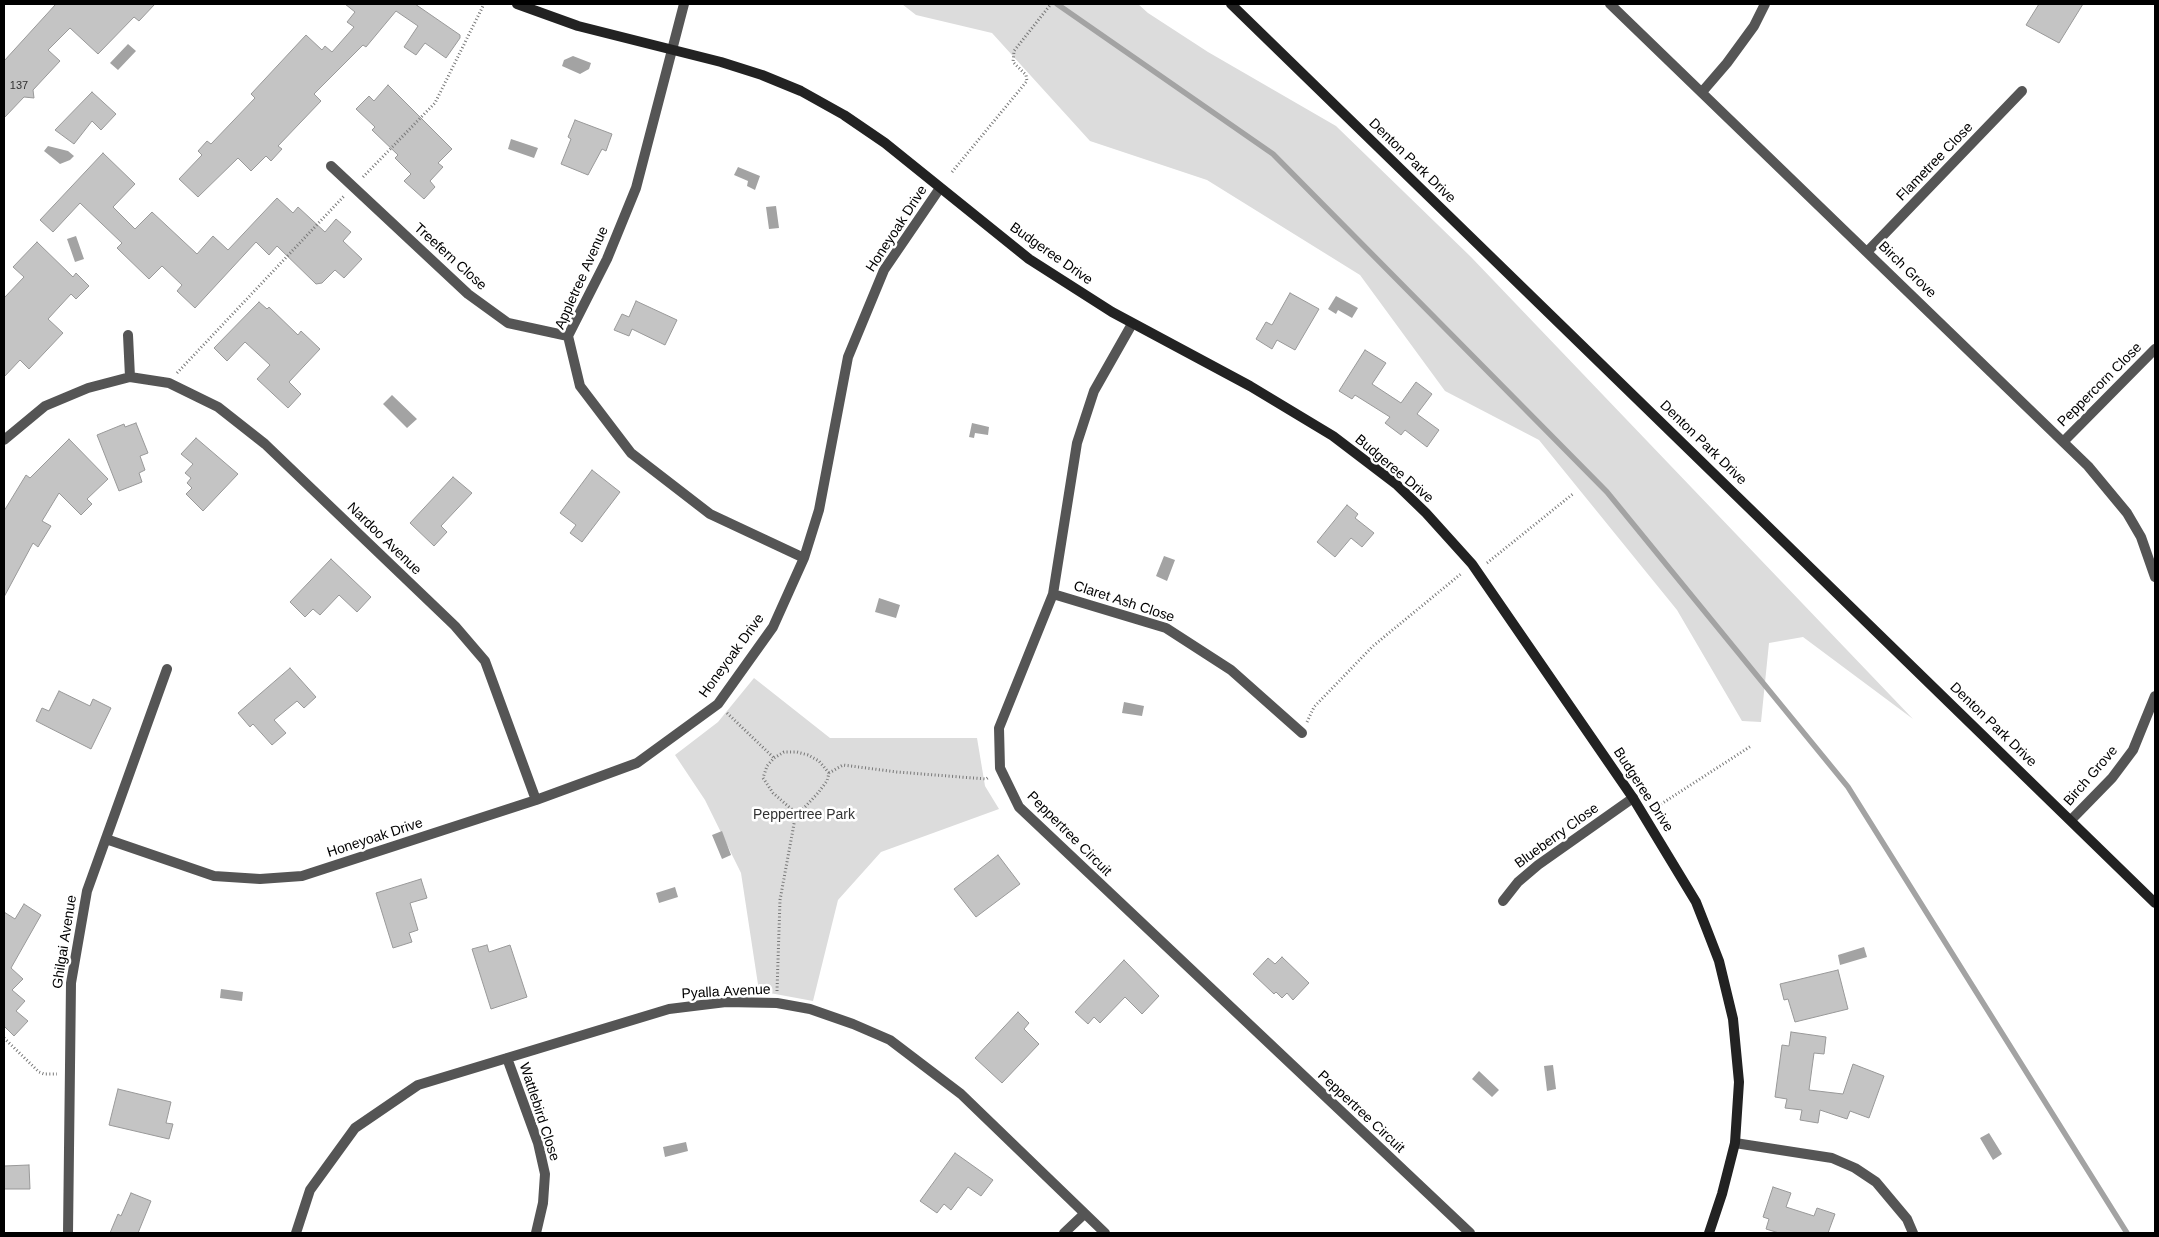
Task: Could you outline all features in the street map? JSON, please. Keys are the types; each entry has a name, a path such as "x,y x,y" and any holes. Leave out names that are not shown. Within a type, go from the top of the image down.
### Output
{"street":[{"name":"Budgeree Drive","path":"516,4 578,26 762,75 801,91 844,115 885,143 1030,259 1132,324 1250,386 1333,436 1396,484 1426,513 1474,568 1633,798 1696,902 1719,961 1733,1020 1739,1082 1735,1143 1722,1194 1709,1233"},
{"path":"672,50 684,4"},
{"name":"Denton Park Drive","path":"1231,4 2155,903"},
{"name":"Birch Grove","path":"1610,4 2088,466 2126,512 2141,537 2155,577"},
{"path":"1702,92 1727,63 1754,26 1765,4"},
{"name":"Appletree Avenue","path":"672,50 636,188 607,259 568,336 580,386 631,453 710,514 804,558"},
{"name":"Flametree Close","path":"1867,252 2022,91"},
{"name":"Treefern Close","path":"330,166 468,294 508,323 568,336"},
{"name":"Honeyoak Drive","path":"106,839 214,876 260,879 302,876 536,800 637,763 718,704 773,627 804,558 819,510 848,357 884,270 940,188"},
{"name":"Peppertree Circuit","path":"1132,324 1094,390 1077,443 1053,594 999,728 1000,768 1019,807 1470,1233"},
{"path":"128,335 130,376"},
{"name":"Peppercorn Close","path":"2064,441 2155,349"},
{"name":"Nardoo Avenue","path":"4,440 45,406 88,388 130,376 169,383 218,407 265,444 455,626 485,661 536,800"},
{"name":"Claret Ash Close","path":"1053,594 1166,628 1231,670 1302,733"},
{"name":"Ghilgai Avenue","path":"68,1233 71,983 87,891 166,669"},
{"name":"Birch Grove","path":"2071,820 2112,778 2132,750 2155,696"},
{"name":"Blueberry Close","path":"1503,901 1518,882 1538,864 1633,798"},
{"name":"Pyalla Avenue","path":"296,1233 310,1190 355,1128 418,1085 669,1008 726,1002 777,1003 810,1009 854,1024 890,1040 961,1094 1105,1233"},
{"name":"Wattlebird Close","path":"507,1058 538,1142 545,1174 543,1203 536,1233"},
{"path":"1735,1143 1832,1158 1855,1168 1876,1182 1907,1220 1913,1233"},
{"path":"1064,1233 1084,1214"}],"path":[{"path":"169,383 353,187 435,103 484,4"},
{"path":"952,172 1027,81 1026,75 1013,62 1014,51 1051,4"},
{"path":"1302,733 1314,707 1372,646 1574,493"},
{"path":"718,704 774,758"},
{"path":"1643,815 1751,746"},
{"path":"796,813 773,793 763,778 767,766 774,758 784,752 797,752 820,761 829,773"},
{"path":"777,1003 780,900 796,813 804,808 818,792 827,781 829,773 843,764 897,772 986,780 1000,768"},
{"path":"4,1038 39,1072 44,1074 70,1072"}],"green space":[{"path":"902,4 1138,4 1148,13 1208,52 1336,126 1471,257 1913,719 1803,637 1769,643 1761,722 1742,721 1677,610 1539,440 1445,391 1360,275 1207,180 1090,141 992,33 916,15"},
{"name":"Peppertree Park","path":"754,678 830,738 977,738 985,786 999,809 881,852 838,900 813,1001 759,991 741,873 705,800 675,755 718,722"}],"shaded area":[{"path":"128,44 136,51 118,70 110,63"},
{"path":"573,56 591,63 589,69 580,74 562,66 564,60"},
{"path":"511,139 538,148 534,158 508,149"},
{"path":"48,146 68,151 74,156 60,164 44,151"},
{"path":"738,167 760,176 755,190 747,186 748,181 734,175"},
{"path":"776,206 779,228 769,229 766,207"},
{"path":"76,236 84,259 75,262 67,239"},
{"path":"1336,296 1358,308 1352,318 1338,310 1336,314 1328,309"},
{"path":"392,395 417,419 407,428 383,404"},
{"path":"972,423 989,427 988,435 975,433 974,438 969,437"},
{"path":"1164,556 1175,560 1167,581 1156,576"},
{"path":"879,598 900,605 896,618 875,612"},
{"path":"1124,702 1144,706 1142,716 1122,713"},
{"path":"722,831 731,855 722,859 712,835"},
{"path":"675,887 678,897 659,903 656,893"},
{"path":"1864,947 1867,957 1840,965 1838,955"},
{"path":"221,989 243,992 242,1001 220,998"},
{"path":"1553,1065 1556,1089 1547,1091 1544,1066"},
{"path":"1479,1071 1499,1090 1492,1097 1472,1079"},
{"path":"1989,1133 2002,1154 1993,1160 1980,1138"},
{"path":"686,1142 688,1151 665,1157 663,1147"}],"building":[{"path":"56,4 155,4 139,21 134,17 98,54 70,28 48,50 60,61 33,90 34,98 24,97 4,118 4,61"},
{"path":"345,4 415,4 460,35 460,38 446,58 425,43 416,55 404,47 418,26 396,11 366,47 363,45 314,94 321,101 278,146 282,149 271,161 266,156 251,171 238,158 198,197 179,179 202,155 198,151 207,141 211,144 255,98 251,94 306,35 322,50 325,46 332,52 354,27 347,22 355,12"},
{"path":"2039,4 2083,4 2059,43 2026,25"},
{"path":"388,85 452,149 438,163 443,167 430,181 435,187 424,199 404,181 411,174 395,158 398,155 372,130 375,127 356,109 369,96 374,101"},
{"path":"92,92 116,114 101,130 92,121 74,144 55,130"},
{"path":"575,120 612,134 606,151 602,149 588,175 561,164 571,139 568,137"},
{"path":"103,153 135,184 113,207 135,229 152,212 197,254 213,236 228,250 277,198 293,213 298,207 325,232 336,219 351,232 343,241 362,259 344,278 335,270 322,283 316,284 277,246 269,255 256,242 195,308 177,291 182,285 162,266 149,279 117,248 122,243 80,203 53,232 40,220"},
{"path":"37,242 73,277 76,273 89,286 76,299 71,294 48,319 63,333 29,369 20,360 4,377 4,298 24,277 13,267"},
{"path":"1290,293 1319,309 1295,350 1277,340 1272,349 1256,339 1266,322 1272,325"},
{"path":"636,301 677,320 665,345 632,329 629,336 614,330 622,314 629,317"},
{"path":"259,302 267,309 269,307 298,335 301,331 320,349 289,382 301,394 288,408 257,379 270,365 245,342 227,361 214,348"},
{"path":"1365,350 1386,363 1372,384 1401,403 1416,382 1432,394 1417,414 1439,430 1427,447 1405,430 1401,435 1385,423 1390,417 1355,395 1352,399 1339,391"},
{"path":"136,423 148,453 140,456 145,470 139,473 142,482 119,491 97,435 124,424 125,427"},
{"path":"196,438 238,474 203,511 186,494 192,488 187,483 191,478 185,473 193,464 181,454"},
{"path":"69,439 108,479 87,499 92,504 81,515 59,493 42,521 51,526 38,547 33,543 4,597 4,511 26,475 30,478"},
{"path":"592,470 620,492 582,542 570,533 576,525 560,513"},
{"path":"453,477 472,493 441,526 447,532 434,546 410,523"},
{"path":"1347,505 1358,514 1355,518 1374,533 1362,547 1351,538 1335,557 1317,542"},
{"path":"331,559 371,597 357,612 339,595 320,615 313,609 305,617 290,602"},
{"path":"290,668 316,697 304,708 297,701 274,720 286,733 272,745 253,724 250,727 238,713"},
{"path":"59,691 90,706 93,699 111,708 91,749 36,721 42,708 49,711"},
{"path":"998,855 1020,884 976,917 954,889"},
{"path":"421,879 427,898 410,903 418,930 409,933 412,942 393,948 376,893"},
{"path":"24,904 41,915 11,968 23,979 12,990 25,1001 16,1011 28,1021 14,1036 4,1026 4,912 15,919"},
{"path":"487,945 489,952 510,945 527,997 491,1009 472,949"},
{"path":"1282,957 1309,983 1293,1000 1287,993 1282,998 1276,992 1274,994 1253,974 1268,958 1275,964"},
{"path":"1124,960 1159,996 1142,1014 1125,997 1100,1023 1094,1017 1088,1024 1075,1012"},
{"path":"1838,970 1848,1009 1795,1022 1788,999 1784,1000 1780,984"},
{"path":"1018,1012 1029,1023 1024,1029 1039,1044 1002,1083 975,1058"},
{"path":"1791,1032 1826,1037 1824,1054 1814,1053 1809,1090 1843,1094 1853,1064 1884,1076 1869,1118 1850,1111 1847,1119 1820,1110 1818,1123 1800,1120 1802,1110 1785,1108 1787,1099 1775,1097 1782,1045 1789,1046"},
{"path":"118,1089 171,1102 166,1123 173,1124 169,1139 109,1125"},
{"path":"955,1153 993,1180 981,1196 968,1187 951,1210 944,1204 937,1213 920,1201"},
{"path":"29,1165 30,1189 4,1189 4,1166"},
{"path":"1773,1187 1791,1193 1786,1207 1814,1216 1817,1208 1835,1214 1828,1233 1779,1233 1766,1229 1769,1219 1763,1217"},
{"path":"131,1193 151,1201 138,1233 110,1233 118,1214 121,1216"}],"waterway":[{"path":"1057,4 1273,154 1607,492 1848,787 2127,1233"}]}
